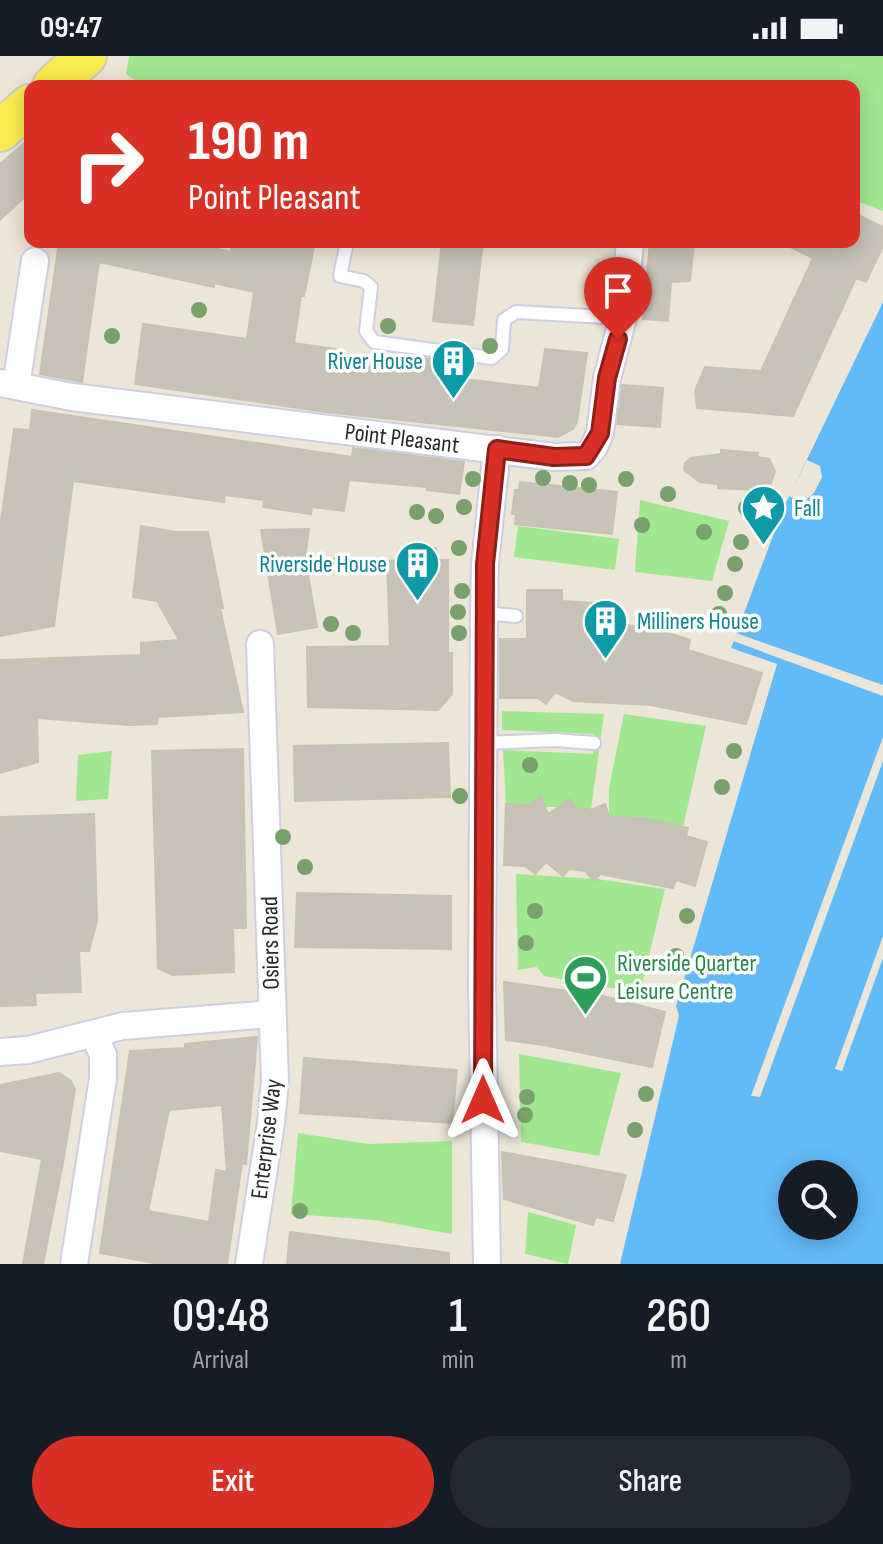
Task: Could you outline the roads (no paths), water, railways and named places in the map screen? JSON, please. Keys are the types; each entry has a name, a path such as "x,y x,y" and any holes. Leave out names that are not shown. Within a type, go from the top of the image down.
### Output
{"main road":[{"path":"0,131 24,110"}],"street":[{"name":"Point Pleasant","path":"8,385 72,397 554,457 586,456 600,433 607,378 623,318 629,248"},
{"path":"8,385 35,261"},
{"path":"486,1258 484,613 485,564 497,449"},
{"name":"Osiers Road","path":"0,1052 28,1050 123,1026 271,1014 260,644"},
{"name":"Enterprise Way","path":"249,1264 275,1081 271,1014"},
{"path":"74,1264 103,1078 103,1055 94,1034"}],"lane":[{"path":"346,248 340,276 364,281 371,287 366,331 374,342 492,358 502,349 504,320 516,312 623,318"},
{"path":"484,613 516,616"},
{"path":"483,743 555,740 594,743"}],"water":[{"path":"883,302 883,1264 620,1264 679,1016 676,1006 777,664 731,648 783,509"}],"place":[{"name":"River House","path":"454,400"},
{"name":"Fall","path":"763,547"},
{"name":"Riverside House","path":"418,603"},
{"name":"Milliners House","path":"606,660"},
{"name":"Riverside Quarter Leisure Centre","path":"586,1016"}]}
